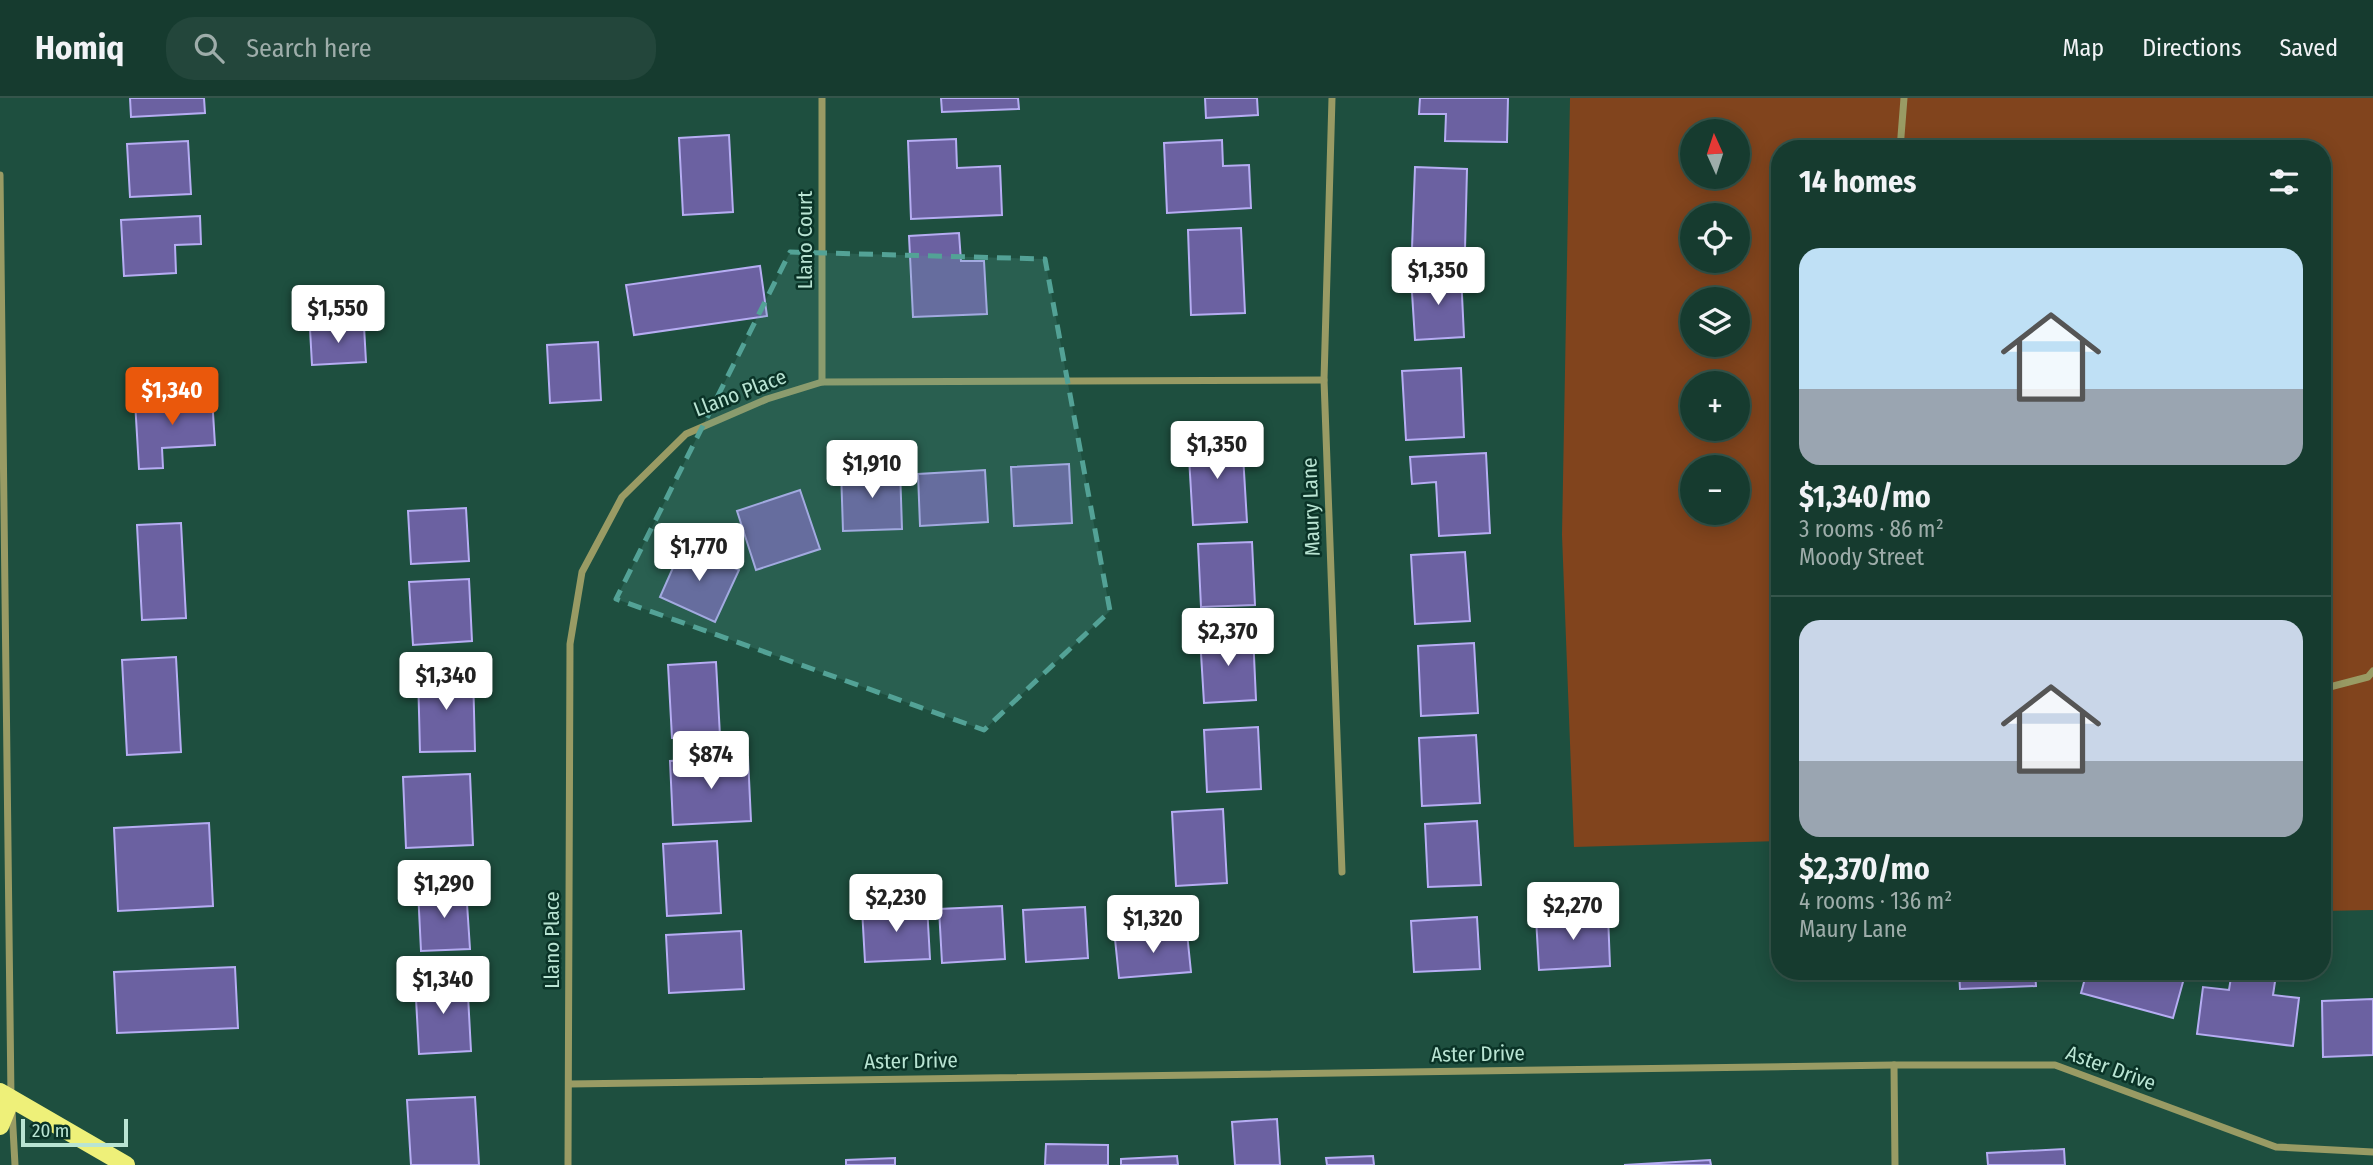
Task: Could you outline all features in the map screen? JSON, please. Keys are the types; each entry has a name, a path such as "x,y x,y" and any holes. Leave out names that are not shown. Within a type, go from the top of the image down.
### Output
{"main road":[{"path":"0,1126 6,1096 125,1165"}],"street":[{"name":"Llano Court","path":"822,98 822,382"},
{"name":"Maury Lane","path":"1332,98 1324,380 1342,872"},
{"path":"1901,140 1904,98"},
{"path":"0,175 6,1096 15,1165"},
{"name":"Llano Place","path":"568,1165 570,644 582,572 622,497 686,434 767,399 822,382 1324,380"},
{"path":"2331,687 2368,677 2373,671"},
{"path":"1894,1065 1895,1165"},
{"name":"Aster Drive","path":"569,1084 2055,1065 2276,1147 2373,1152"}],"highlighted area":[{"path":"790,252 1045,259 1110,611 984,730 616,599"}],"shaded area":[{"path":"1570,98 2373,98 2373,910 2331,911 2331,140 1771,140 1771,841 1574,847 1562,535"}],"building":[{"path":"130,98 204,98 205,113 131,117"},
{"path":"941,98 1018,98 1019,109 942,112"},
{"path":"1205,98 1257,98 1258,115 1206,118"},
{"path":"1420,98 1508,98 1507,142 1445,141 1446,114 1419,114"},
{"path":"729,135 733,212 683,215 679,138"},
{"path":"956,139 957,168 1000,166 1002,215 911,219 908,141"},
{"path":"1222,140 1223,166 1249,165 1251,208 1167,213 1164,143"},
{"path":"188,141 191,194 130,197 127,144"},
{"path":"1415,167 1467,169 1465,250 1412,248"},
{"path":"200,216 201,244 175,245 176,273 124,276 121,220"},
{"path":"1241,228 1245,313 1191,315 1188,230"},
{"path":"959,233 961,261 984,261 987,314 913,317 909,236"},
{"path":"760,266 767,316 634,335 626,285"},
{"path":"1461,274 1464,337 1415,340 1411,277"},
{"path":"364,326 366,362 312,365 310,329"},
{"path":"598,342 601,400 550,403 547,345"},
{"path":"1461,368 1464,437 1406,440 1402,371"},
{"path":"212,397 215,445 162,448 163,468 139,469 135,401"},
{"path":"1242,438 1247,522 1193,525 1188,440"},
{"path":"1486,453 1490,533 1439,536 1436,482 1412,484 1410,457"},
{"path":"1069,464 1072,523 1014,526 1011,467"},
{"path":"900,468 902,529 843,531 841,470"},
{"path":"985,470 988,522 920,526 918,474"},
{"path":"800,490 820,549 756,570 737,511"},
{"path":"466,508 469,561 411,564 408,511"},
{"path":"181,523 186,618 142,620 137,525"},
{"path":"1252,542 1255,605 1201,607 1198,544"},
{"path":"683,545 739,570 715,622 660,597"},
{"path":"1465,552 1470,621 1415,624 1411,555"},
{"path":"469,579 472,641 413,645 409,582"},
{"path":"1253,634 1256,700 1204,703 1200,637"},
{"path":"1474,643 1478,713 1421,716 1418,646"},
{"path":"176,657 181,752 127,755 122,660"},
{"path":"716,662 720,736 672,738 668,665"},
{"path":"473,672 475,751 420,752 418,673"},
{"path":"1258,727 1261,789 1207,792 1204,730"},
{"path":"1476,735 1480,803 1422,806 1419,738"},
{"path":"748,757 751,821 673,825 670,761"},
{"path":"470,774 473,845 406,848 403,777"},
{"path":"1223,809 1227,883 1176,886 1172,812"},
{"path":"1477,821 1481,885 1428,887 1425,824"},
{"path":"209,823 213,906 118,911 114,828"},
{"path":"717,841 721,913 667,916 663,844"},
{"path":"466,888 470,949 421,951 418,890"},
{"path":"927,905 930,959 865,962 862,909"},
{"path":"1002,906 1005,959 942,963 939,909"},
{"path":"1085,907 1088,958 1026,962 1023,910"},
{"path":"1608,915 1610,966 1539,970 1536,918"},
{"path":"1477,917 1480,969 1414,972 1411,921"},
{"path":"741,931 744,989 669,993 666,935"},
{"path":"1187,933 1191,972 1119,978 1115,939"},
{"path":"235,967 238,1028 117,1033 114,972"},
{"path":"467,977 471,1051 419,1054 415,980"},
{"path":"1960,980 2036,980 2036,986 1960,989"},
{"path":"2085,980 2184,980 2173,1018 2081,993"},
{"path":"2231,980 2275,980 2273,995 2299,998 2293,1046 2197,1034 2203,987 2229,990"},
{"path":"2373,999 2373,1055 2323,1057 2322,1001"},
{"path":"475,1097 479,1165 411,1165 407,1100"},
{"path":"1277,1119 1280,1165 1235,1165 1232,1122"},
{"path":"1046,1144 1108,1145 1108,1165 1045,1165"},
{"path":"2064,1149 2065,1165 1988,1165 1987,1153"},
{"path":"1177,1156 1178,1165 1121,1165 1121,1159"},
{"path":"1373,1156 1374,1165 1327,1165 1326,1158"},
{"path":"895,1158 895,1165 846,1165 846,1160"},
{"path":"1710,1160 1711,1165 1624,1165"}]}
